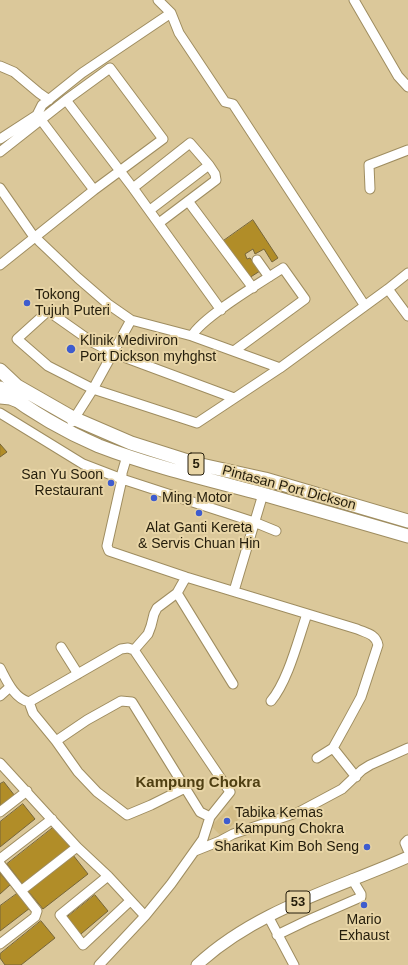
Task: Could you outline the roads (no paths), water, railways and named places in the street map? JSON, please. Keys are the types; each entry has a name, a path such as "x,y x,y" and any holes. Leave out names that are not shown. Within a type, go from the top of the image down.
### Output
{"highway":[{"name":"Pintasan Port Dickson","path":"0,370 17,386 73,418 131,443 197,464 265,479 408,521"},
{"name":"Pintasan Port Dickson","path":"0,388 44,419 98,445 127,456 408,536"},
{"path":"197,464 218,474 256,484 261,488 263,494"},
{"path":"263,494 266,489 272,487 315,494"}],"main road":[{"name":"53","path":"197,965 238,933 268,916 352,879 408,857"}],"street":[{"path":"158,0 171,13 179,33 225,102 233,104 365,306"},
{"path":"354,0 398,76 408,88"},
{"path":"0,152 39,117 42,105 82,73 171,13"},
{"path":"0,66 14,72 38,94 49,100"},
{"path":"0,140 66,100 110,68 163,140 94,190 37,239 1,261"},
{"path":"66,100 150,210 221,310"},
{"path":"39,117 94,190"},
{"path":"133,188 190,143 209,165 215,174 216,180 159,223"},
{"path":"370,189 369,165 408,150"},
{"path":"150,210 209,165"},
{"path":"0,188 37,239 78,278 108,304 130,320 192,336 280,368"},
{"path":"188,201 253,288"},
{"path":"257,260 269,277"},
{"path":"192,336 196,329 221,310 283,268 305,299 234,351"},
{"path":"234,398 113,353 92,342 48,310 17,339 48,366 93,389 197,423 280,368 408,273"},
{"path":"388,289 408,316"},
{"path":"68,431 73,418 93,389 130,320"},
{"path":"0,400 10,400 29,409"},
{"path":"0,413 83,464 122,479 254,522 276,531"},
{"path":"127,456 107,546 109,551 186,577 370,634 378,642 360,697 333,748 316,758"},
{"path":"234,591 263,494"},
{"path":"134,650 148,634 157,608 177,593 186,577"},
{"path":"177,593 233,684"},
{"path":"271,701 283,682 307,614"},
{"path":"61,647 78,674"},
{"path":"0,668 10,687 24,701 29,702 121,649 128,648 134,650 230,792 210,818 203,839 195,851 145,916 99,965"},
{"path":"0,696 10,687"},
{"path":"56,741 87,720 121,701 132,702 200,812 210,818"},
{"path":"29,702 33,713 56,741 78,772 92,787 127,815 185,788"},
{"path":"333,748 356,777"},
{"path":"195,851 233,834 299,812 342,790 362,770 370,765 408,748"},
{"path":"1,765 27,791 77,847 108,876 145,916"},
{"path":"0,812 27,791"},
{"path":"0,859 52,819"},
{"path":"408,840 405,843 408,850"},
{"path":"22,890 77,847"},
{"path":"0,864 22,890 37,911 35,917 0,944"},
{"path":"108,876 60,915 83,945 130,901"},
{"path":"278,935 361,897 361,894 352,879"},
{"path":"268,916 294,965"}],"place":[{"name":"Tokong Tujuh Puteri","path":"27,303"},
{"name":"Klinik Mediviron Port Dickson myhghst","path":"71,349"},
{"name":"San Yu Soon Restaurant","path":"111,483"},
{"name":"Ming Motor","path":"154,498"},
{"name":"Alat Ganti Kereta & Servis Chuan Hin","path":"199,513"},
{"name":"Tabika Kemas Kampung Chokra","path":"227,821"},
{"name":"Sharikat Kim Boh Seng","path":"367,847"},
{"name":"Mario Exhaust","path":"364,905"}],"district":[{"name":"Kampung Chokra","path":"198,783"}]}
